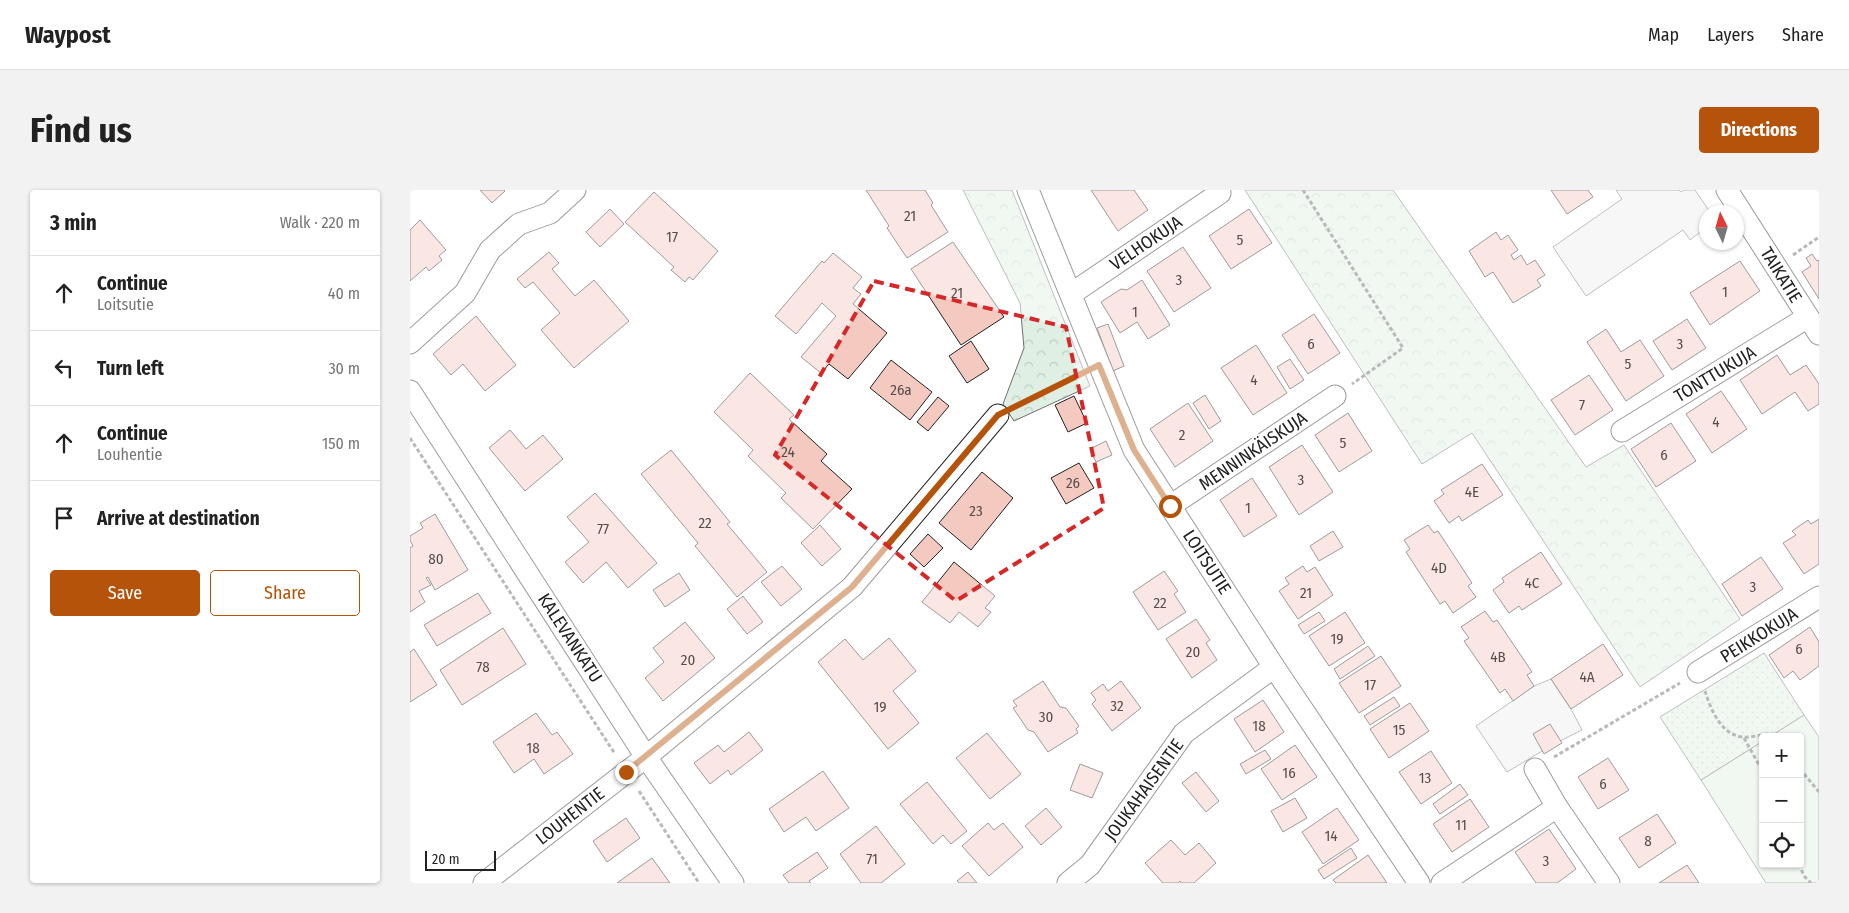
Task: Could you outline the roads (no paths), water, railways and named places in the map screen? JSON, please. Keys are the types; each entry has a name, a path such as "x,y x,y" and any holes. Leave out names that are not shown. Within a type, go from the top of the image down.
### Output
{"street":[{"path":"410,343 465,293 490,250 519,224 550,212 574,190"},
{"name":"LOITSUTIE","path":"1028,190 1134,450 1274,667 1419,883"},
{"name":"TAIKATIE","path":"1727,190 1814,326"},
{"name":"VELHOKUJA","path":"1071,294 1220,193"},
{"name":"TONTTUKUJA","path":"1622,431 1814,326"},
{"name":"KALEVANKATU","path":"410,391 646,757 733,883"},
{"name":"MENNINKÄISKUJA","path":"1170,506 1335,396"},
{"name":"LOUHENTIE","path":"484,883 646,757 852,587 998,415"},
{"name":"PEIKKOKUJA","path":"1698,672 1819,597"},
{"name":"JOUKAHAISENTIE","path":"1068,883 1090,865 1184,733 1274,667"},
{"path":"1535,769 1557,807 1609,883"},
{"path":"1442,883 1557,807"}]}
